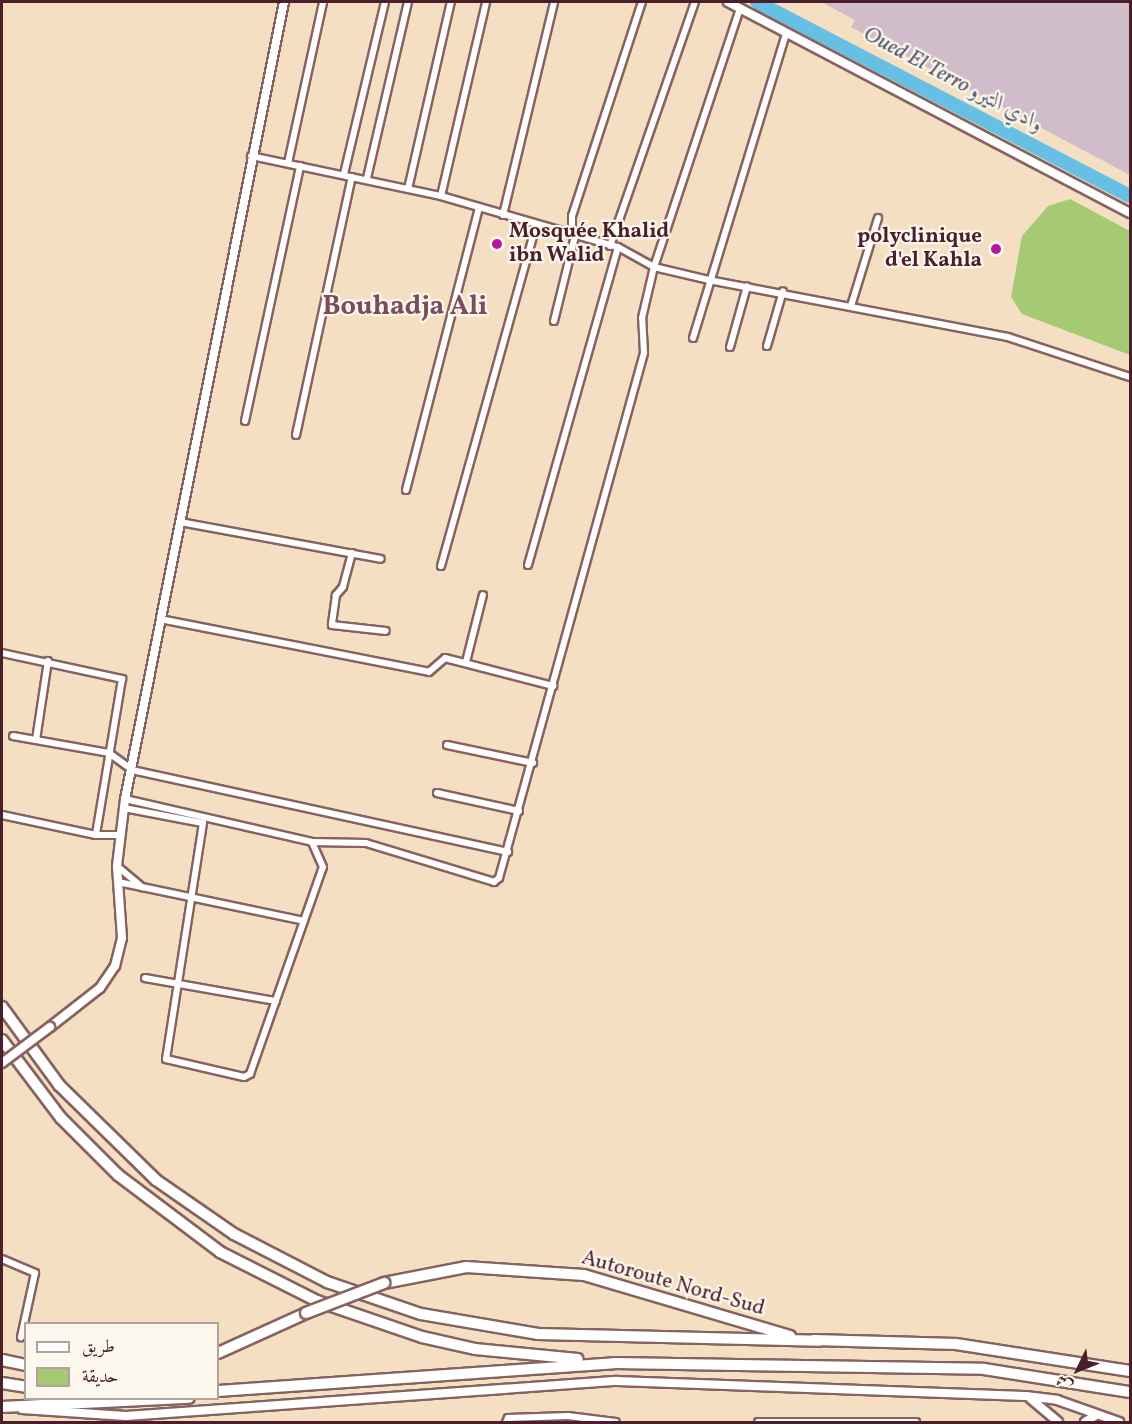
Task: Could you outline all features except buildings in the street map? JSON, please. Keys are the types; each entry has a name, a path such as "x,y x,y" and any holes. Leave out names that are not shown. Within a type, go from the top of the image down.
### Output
{"highway":[{"path":"2,1007 59,1085 156,1180 234,1234 327,1282 421,1314 505,1330 683,1342 819,1341"},
{"path":"2,1041 61,1118 118,1175 179,1225 258,1272 317,1301 422,1337 475,1349 614,1363"},
{"name":"Autoroute Nord-Sud","path":"219,1353 306,1313 384,1283 466,1267 584,1275 718,1319 819,1341 956,1344 1131,1371"},
{"path":"2,1360 24,1365"},
{"path":"219,1392 614,1363 973,1368 1077,1380 1131,1392"},
{"path":"2,1383 24,1387"},
{"path":"3,1409 155,1400"}],"street":[{"path":"2,1063 100,988 116,966 122,939 117,866 124,803 251,156 284,2"},
{"path":"288,163 323,2"},
{"path":"344,174 385,2"},
{"path":"367,178 408,2"},
{"path":"408,189 451,2"},
{"path":"441,196 486,2"},
{"path":"503,215 554,2"},
{"path":"554,321 574,236 572,216 642,2"},
{"path":"609,246 695,2"},
{"path":"728,2 1131,213"},
{"path":"124,803 312,842 366,843 494,882 508,852 644,353 642,318 654,267 740,8"},
{"path":"693,338 786,33"},
{"path":"251,156 352,177 367,178 441,196 618,247 654,267 709,280 783,291 1008,337 1131,377"},
{"path":"245,421 300,166"},
{"path":"296,435 352,177"},
{"path":"406,490 479,208"},
{"path":"851,306 878,218"},
{"path":"441,566 537,225"},
{"path":"528,565 618,247"},
{"path":"730,347 747,286"},
{"path":"767,346 783,291"},
{"path":"180,522 381,559"},
{"path":"352,553 333,605 332,625 386,631"},
{"path":"466,662 483,595"},
{"path":"160,619 429,672 437,669 441,658 466,662 553,686"},
{"path":"2,653 120,676 96,835"},
{"path":"36,740 48,662"},
{"path":"13,736 110,753 132,770 508,852"},
{"path":"447,745 533,763"},
{"path":"437,792 519,811"},
{"path":"124,803 202,823 193,900 176,984 167,1061 244,1077 250,1074 323,867 312,842"},
{"path":"2,815 96,835 121,834"},
{"path":"117,866 146,891"},
{"path":"118,882 146,891 304,921"},
{"path":"144,978 276,1001"},
{"path":"2,1259 35,1273 24,1322"},
{"path":"21,1337 24,1323"},
{"path":"18,1408 126,1416 617,1382 1026,1396 1057,1400 1119,1422"},
{"path":"1026,1396 1052,1412 1058,1422"},
{"path":"1085,1422 1096,1415"},
{"path":"507,1420 568,1416 616,1422"},
{"path":"758,1422 916,1422"}],"shaded area":[{"path":"821,2 1130,2 1130,175 851,27 855,20"}],"green space":[{"path":"1070,199 1130,231 1130,355 1022,314 1011,297 1022,236 1048,206"}],"waterway":[{"name":"Oued El Terro وادي التيرو","path":"757,2 1130,196"}],"place":[{"name":"Mosquée Khalid ibn Walid","path":"497,244"},
{"name":"polyclinique d'el Kahla","path":"996,249"}],"district":[{"name":"Bouhadja Ali","path":"405,308"}]}
